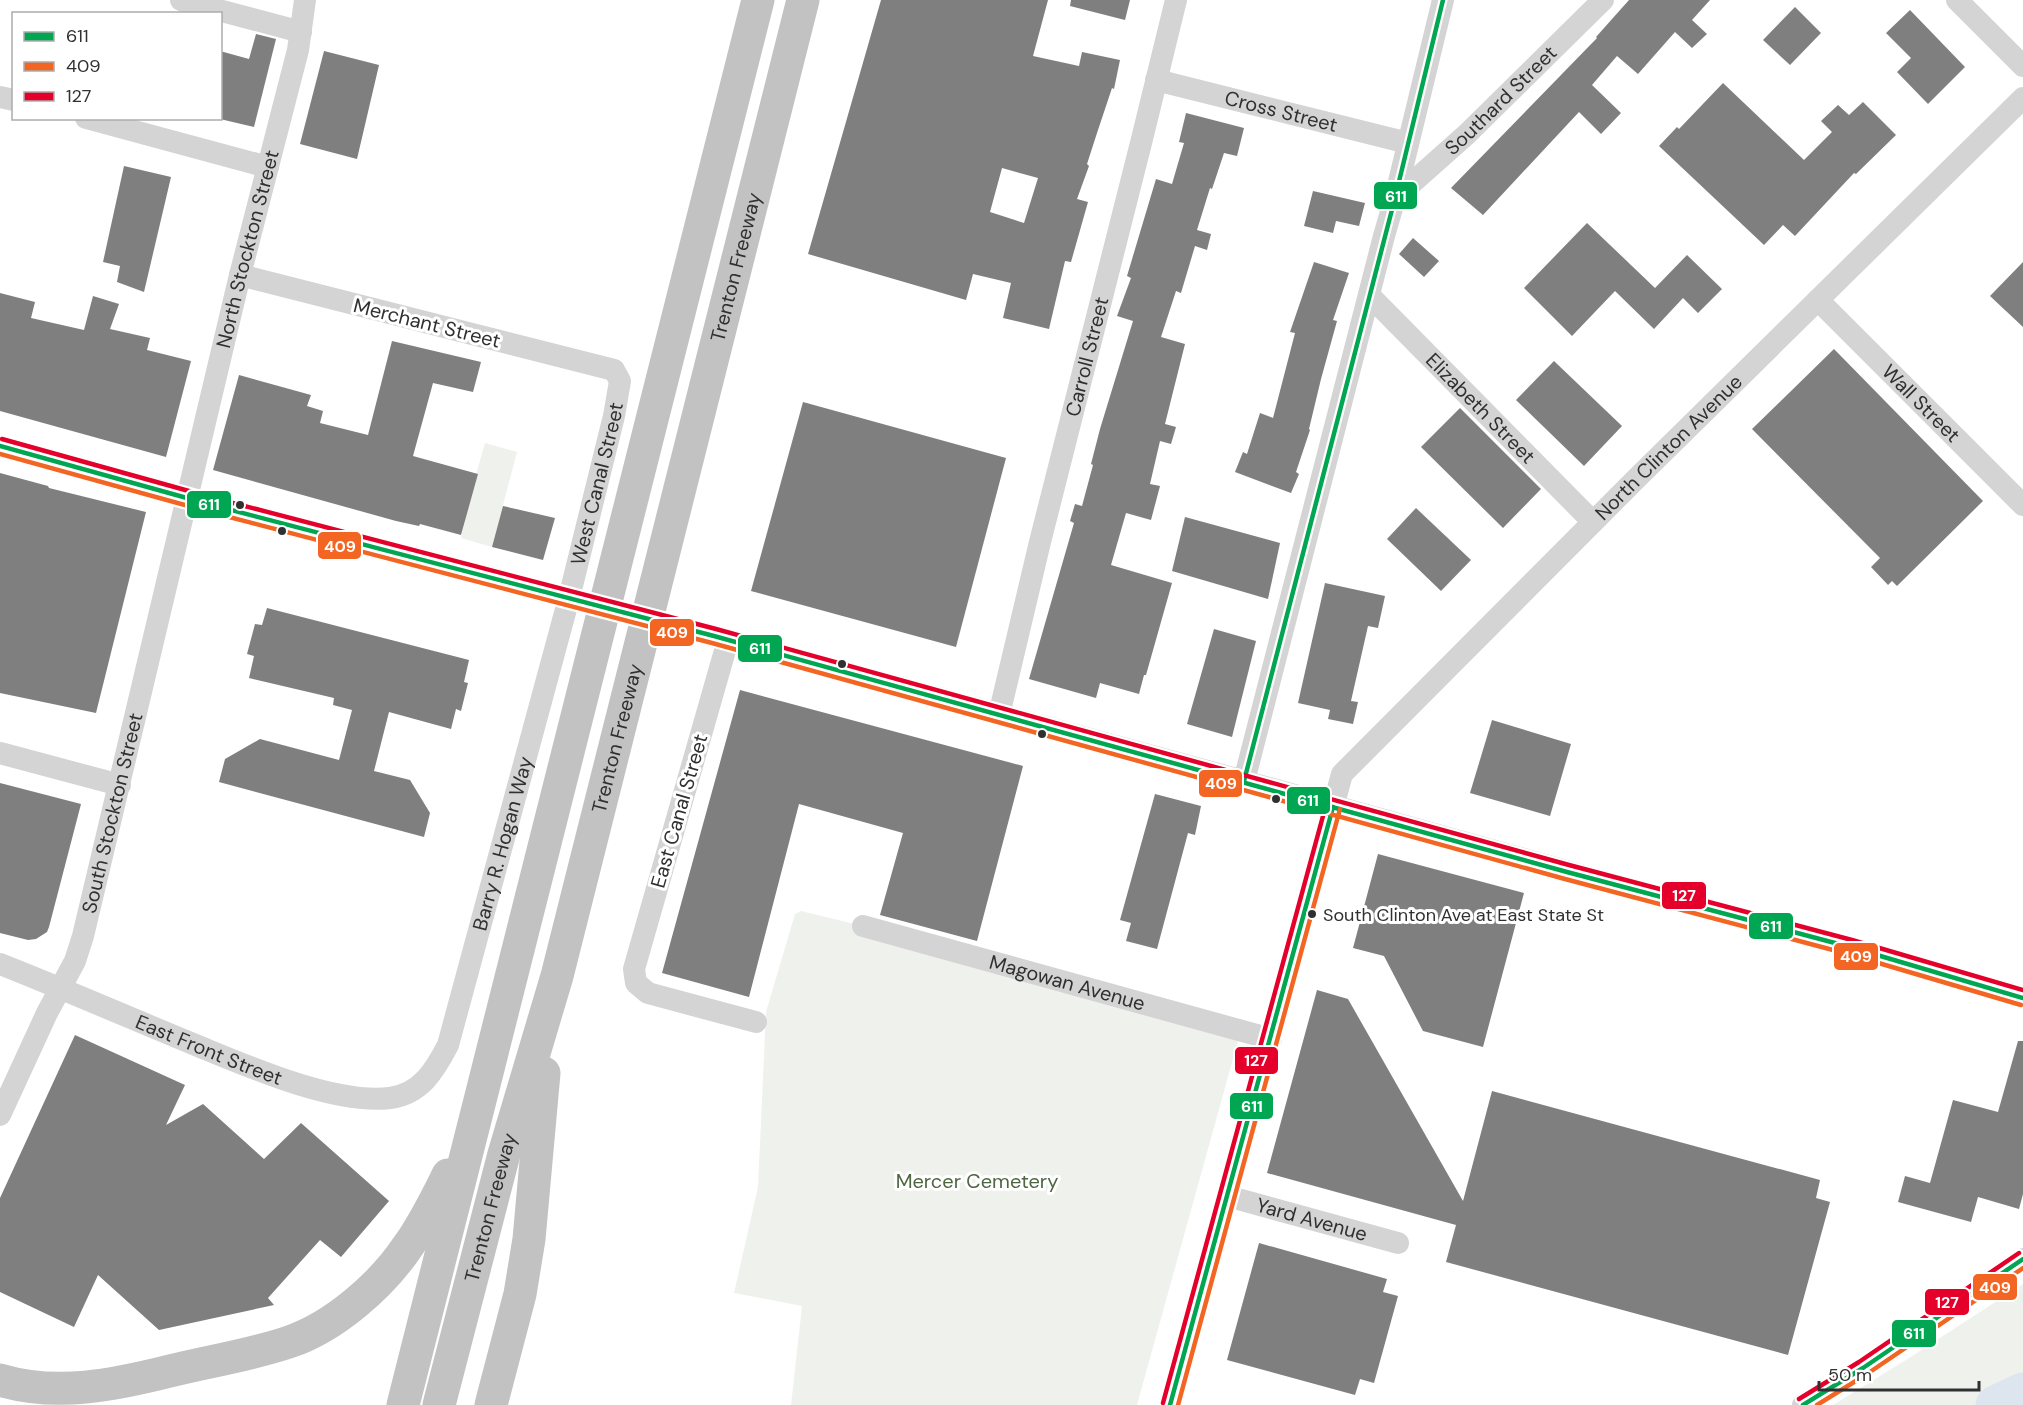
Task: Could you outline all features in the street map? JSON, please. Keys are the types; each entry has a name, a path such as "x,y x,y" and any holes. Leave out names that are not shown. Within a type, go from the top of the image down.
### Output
{"highway":[{"name":"Trenton Freeway","path":"403,1405 758,0"},
{"name":"Trenton Freeway","path":"439,1405 504,1154 557,976 803,0"},
{"path":"491,1405 520,1294 529,1239 541,1100 557,976"},
{"path":"0,1380 30,1387 101,1386 252,1353 291,1341 318,1329 372,1288 408,1247 473,1128"},
{"path":"379,1405 427,1306"}],"street":[{"path":"180,0 301,32"},
{"name":"North Stockton Street","path":"189,498 240,275 301,32 304,0"},
{"name":"Carroll Street","path":"999,715 1176,0"},
{"path":"1244,781 1395,198 1443,0"},
{"name":"Southard Street","path":"1395,198 1467,134 1603,0"},
{"path":"1957,0 2023,66"},
{"name":"Cross Street","path":"1156,80 1407,142"},
{"name":"North Clinton Avenue","path":"1170,1405 1341,774 2023,98"},
{"path":"93,120 268,167"},
{"name":"Merchant Street","path":"240,275 614,370"},
{"name":"Elizabeth Street","path":"1369,295 1593,522"},
{"name":"Wall Street","path":"1818,300 2023,505"},
{"name":"West Canal Street","path":"576,600 615,416 620,381 614,370"},
{"path":"0,446 728,640 1850,947 2023,998"},
{"name":"South Stockton Street","path":"0,1115 75,961 83,936 189,498"},
{"name":"Barry R. Hogan Way","path":"423,1082 435,1070 448,1045 576,600"},
{"name":"East Canal Street","path":"728,640 634,969 636,983 648,993 756,1022"},
{"path":"0,753 120,785"},
{"name":"Magowan Avenue","path":"863,926 1271,1039"},
{"name":"East Front Street","path":"0,964 253,1068 331,1093 365,1099 392,1098 410,1091 423,1082"},
{"name":"Yard Avenue","path":"1227,1196 1398,1243"},
{"path":"1803,1405 1863,1368 2023,1259"}],"green space":[{"path":"485,443 517,452 492,547 461,538 465,521 463,520"},
{"name":"Mercer Cemetery","path":"801,911 1241,1030 1137,1405 791,1405 802,1306 734,1293 758,1187 766,1012 795,914"},
{"path":"2023,1284 2023,1405 1833,1405 1909,1358"}],"building":[{"path":"881,0 1048,0 1033,56 1079,66 1082,52 1120,60 1114,89 1112,88 1077,199 1088,202 1071,262 1065,261 1049,329 1003,318 1011,283 973,274 966,300 808,254","holes":["1002,168 1038,178 1024,223 990,212"]},
{"path":"1071,0 1130,0 1125,20 1070,6"},
{"path":"1629,0 1710,0 1692,20 1707,34 1692,48 1675,32 1638,74 1617,56 1592,85 1621,113 1601,134 1579,112 1483,215 1451,188 1597,38"},
{"path":"1795,7 1821,33 1790,65 1763,40"},
{"path":"1910,10 1965,67 1928,104 1897,72 1911,58 1886,33"},
{"path":"256,34 276,39 254,127 222,119 222,52 249,59"},
{"path":"324,51 379,65 357,159 300,144"},
{"path":"1723,83 1804,160 1832,132 1821,121 1838,105 1849,115 1863,102 1896,135 1856,174 1854,173 1795,236 1783,225 1764,245 1659,146 1677,127 1679,129"},
{"path":"1186,113 1244,128 1237,156 1224,153 1197,230 1211,234 1207,250 1195,246 1181,293 1176,291 1161,337 1185,344 1165,424 1176,427 1171,444 1160,441 1150,484 1160,486 1151,520 1126,513 1111,565 1172,583 1139,694 1100,683 1096,698 1029,679 1074,523 1070,521 1075,504 1082,506 1100,429 1133,321 1117,316 1131,278 1127,276 1156,179 1172,184 1184,143 1179,142"},
{"path":"124,166 171,177 144,292 117,282 120,266 103,262"},
{"path":"1313,191 1365,203 1359,226 1336,221 1333,233 1304,226"},
{"path":"1587,223 1655,288 1687,255 1722,289 1698,313 1683,298 1654,329 1615,291 1572,336 1524,288"},
{"path":"1413,238 1439,261 1424,277 1399,254"},
{"path":"1314,262 1349,273 1333,320 1337,321 1310,430 1296,472 1299,474 1291,493 1235,472 1243,452 1247,454 1260,413 1273,418 1295,333 1290,332"},
{"path":"2023,262 2023,327 1990,296"},
{"path":"0,293 35,302 31,318 84,330 93,296 119,304 110,329 150,338 147,350 191,361 166,457 0,411"},
{"path":"392,341 481,362 473,392 433,383 413,456 478,474 461,535 420,524 419,526 396,521 213,470 239,375 311,395 307,406 323,411 320,423 368,435"},
{"path":"1834,349 1983,501 1897,586 1892,581 1888,585 1871,567 1880,558 1752,429"},
{"path":"1554,361 1622,426 1584,466 1516,400"},
{"path":"803,402 1006,458 956,647 751,591"},
{"path":"1460,408 1541,489 1503,528 1421,447"},
{"path":"0,473 49,488 146,512 96,713 0,693"},
{"path":"503,506 555,518 543,560 492,547"},
{"path":"1416,508 1471,560 1441,591 1387,539"},
{"path":"1185,517 1280,543 1268,599 1172,571"},
{"path":"1325,583 1385,596 1378,628 1368,626 1351,701 1358,702 1353,724 1328,719 1330,710 1298,703"},
{"path":"267,608 469,660 464,682 468,683 461,711 456,709 451,729 389,712 374,771 410,780 430,813 424,837 219,782 225,759 260,739 339,760 352,710 333,705 334,698 249,678 254,656 247,654 255,624 262,625"},
{"path":"1214,629 1256,641 1232,737 1187,724"},
{"path":"740,690 1023,766 977,941 880,915 903,833 799,804 749,997 662,973"},
{"path":"1492,720 1571,744 1550,816 1470,793"},
{"path":"0,783 81,804 49,927 47,932 36,939 28,940 0,933"},
{"path":"1155,794 1201,806 1195,835 1188,833 1157,949 1126,941 1131,923 1120,920"},
{"path":"1378,854 1524,893 1483,1047 1423,1031 1384,956 1353,948"},
{"path":"1317,990 1348,999 1463,1201 1492,1091 1820,1180 1816,1198 1830,1202 1788,1355 1446,1262 1456,1225 1267,1173"},
{"path":"75,1035 185,1085 166,1125 203,1104 264,1159 301,1123 389,1201 341,1257 320,1240 268,1298 274,1305 159,1330 98,1275 74,1327 0,1292 0,1198"},
{"path":"2018,1041 2023,1041 2023,1194 2019,1209 1978,1197 1971,1222 1898,1202 1905,1176 1930,1183 1953,1100 1998,1112"},
{"path":"1259,1243 1387,1279 1383,1292 1398,1296 1374,1383 1360,1379 1355,1395 1227,1360"}],"waterway":[{"path":"1995,1405 2023,1392"}],"transit line":[{"name":"611","path":"1244,781 1395,198 1443,0"},
{"name":"127","path":"2,439 214,498 716,629 1569,865 1852,940 2023,990"},
{"name":"611","path":"0,446 212,505 714,636 1567,872 1850,947 2023,998"},
{"name":"409","path":"0,454 210,512 712,643 1565,879 1848,954 2021,1005"},
{"name":"127","path":"1163,1403 1326,805"},
{"name":"611","path":"1170,1405 1333,807"},
{"name":"409","path":"1178,1405 1340,809"},
{"name":"127","path":"1799,1399 1859,1362 2019,1253"},
{"name":"611","path":"1803,1405 1863,1368 2023,1259"},
{"name":"409","path":"1817,1405 1867,1374 2023,1268"}],"place":[{"name":"South Clinton Ave at East State St","path":"1312,914"}]}
